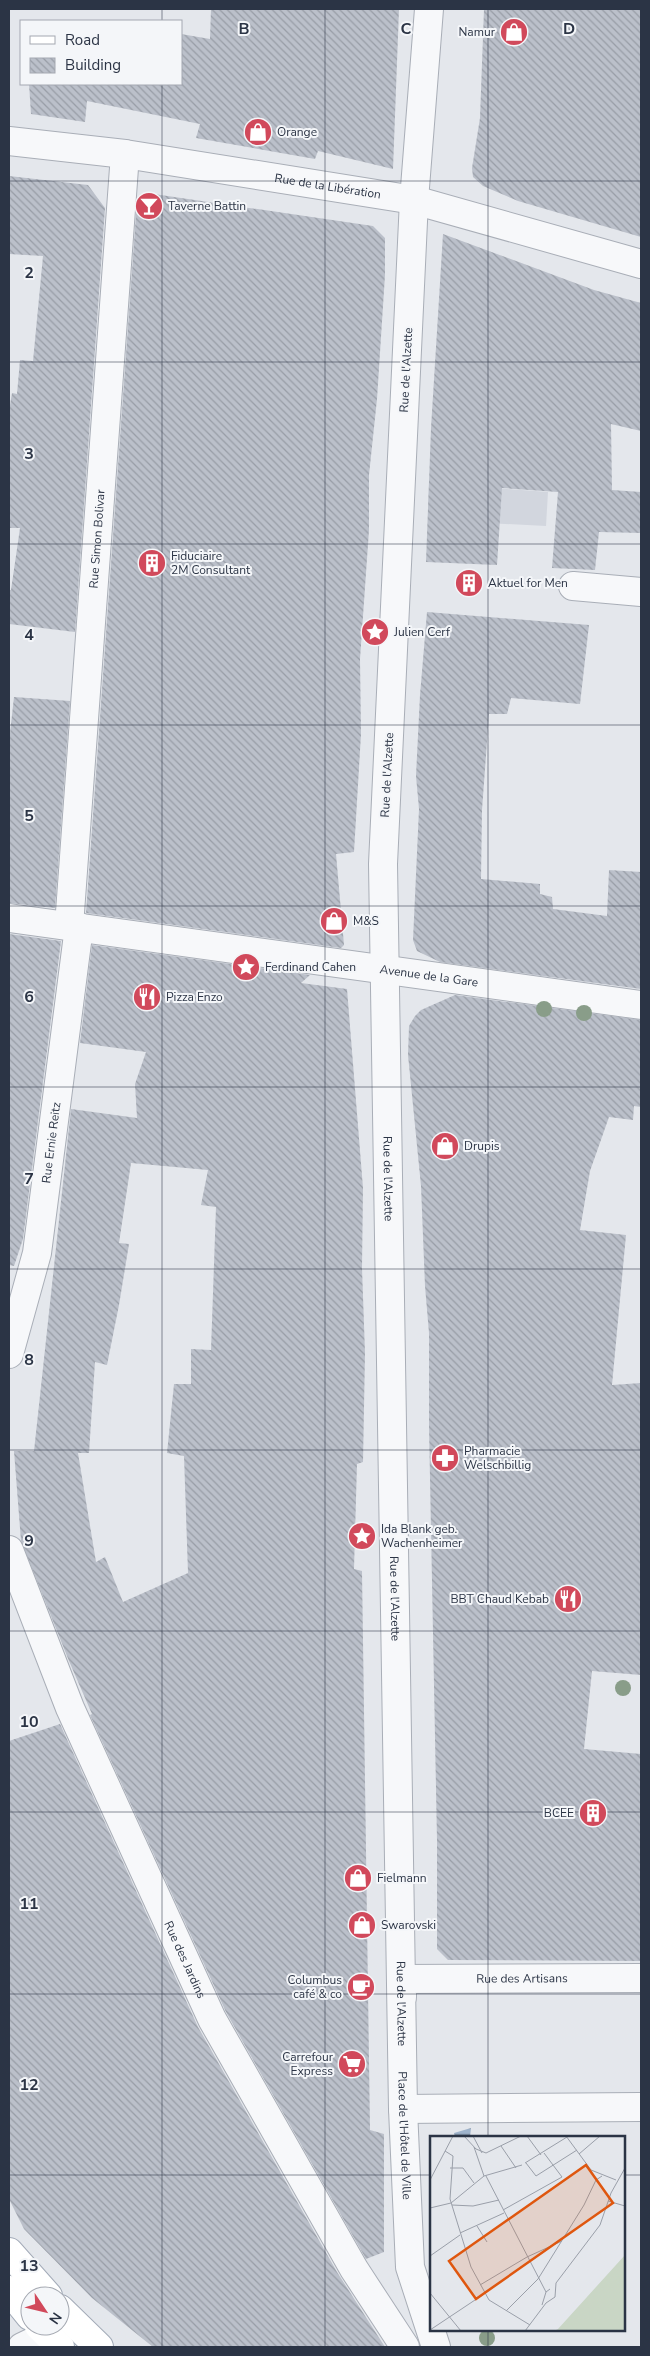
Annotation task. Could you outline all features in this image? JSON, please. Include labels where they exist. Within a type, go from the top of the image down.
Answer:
[{"type":"main road","points":[[9,2252],[39,2286]]},
{"type":"main road","points":[[9,2290],[20,2299]]},
{"type":"main road","points":[[70,2333],[99,2347]]},
{"type":"street","name":"Rue de l'Alzette","points":[[402,1979],[384,854],[414,200],[429,9]]},
{"type":"street","name":"Rue de la Libération","points":[[9,141],[125,154],[414,200],[641,264]]},
{"type":"street","name":"Rue Simon Bolivar","points":[[74,927],[125,154]]},
{"type":"street","points":[[573,586],[641,592]]},
{"type":"street","name":"Avenue de la Gare","points":[[9,918],[641,1005]]},
{"type":"street","name":"Rue Ernie Reitz","points":[[9,1354],[37,1253],[74,927]]},
{"type":"street","name":"Rue des Jardins","points":[[9,1550],[70,1708],[212,2019],[354,2269],[405,2347]]},
{"type":"street","points":[[402,1979],[641,1978]]},
{"type":"street","name":"Place de l'Hôtel de Ville","points":[[402,1979],[403,2109],[410,2267],[430,2329]]},
{"type":"street","points":[[403,2109],[641,2107]]},
{"type":"street","name":"Place de l'Hôtel de Ville","points":[[431,2331],[436,2347]]},
{"type":"street","points":[[22,2347],[37,2336]]},
{"type":"shaded area","points":[[429,483],[548,492],[546,526],[428,520]]},
{"type":"water","points":[[471,2128],[470,2136],[455,2136],[454,2133]]},
{"type":"building","points":[[211,9],[399,9],[393,169],[318,151],[315,159],[196,138],[200,124],[87,101],[85,122],[31,114],[29,85],[182,85],[182,34],[210,39]]},
{"type":"building","points":[[484,9],[641,9],[641,237],[518,201],[483,186],[473,177],[472,168],[480,118]]},
{"type":"building","points":[[9,176],[88,185],[105,208],[75,632],[9,624],[9,590],[11,590],[20,528],[9,528],[9,411],[12,393],[17,394],[20,360],[33,361],[43,256],[9,254]]},
{"type":"building","points":[[147,193],[373,226],[385,238],[385,275],[377,399],[369,475],[369,530],[360,659],[361,734],[354,852],[336,854],[344,945],[341,948],[86,913],[137,201]]},
{"type":"building","points":[[443,234],[594,290],[641,303],[641,431],[611,424],[612,490],[641,492],[641,533],[599,532],[595,570],[552,568],[558,492],[502,488],[497,565],[426,562],[431,428]]},
{"type":"building","points":[[427,612],[589,625],[580,704],[511,698],[507,714],[489,714],[482,810],[481,879],[540,884],[540,894],[552,897],[553,909],[607,916],[609,870],[641,872],[641,989],[440,962],[417,951],[413,940],[419,809],[416,776]]},
{"type":"building","points":[[14,697],[70,701],[55,908],[9,903],[9,742]]},
{"type":"building","points":[[9,934],[61,941],[23,1239],[14,1266],[9,1265]]},
{"type":"building","points":[[92,945],[310,975],[301,983],[347,989],[363,1188],[362,1268],[365,1353],[363,1462],[357,1464],[354,1569],[362,1571],[370,2130],[384,2134],[384,2252],[366,2259],[226,2012],[90,1715],[92,1714],[21,1541],[14,1451],[34,1451],[71,1109],[137,1118],[135,1084],[146,1052],[80,1043]],"holes":[[[131,1163],[208,1170],[201,1205],[216,1207],[211,1350],[191,1349],[191,1384],[174,1384],[167,1453],[184,1456],[188,1573],[123,1602],[105,1557],[96,1562],[78,1453],[89,1453],[95,1362],[107,1365],[119,1305],[129,1244],[119,1243]]]},
{"type":"building","points":[[455,995],[641,1020],[641,1107],[634,1106],[633,1120],[609,1117],[590,1171],[580,1230],[626,1235],[612,1385],[641,1383],[641,1675],[592,1671],[584,1749],[641,1754],[641,1961],[448,1960],[437,1949],[429,1333],[421,1186],[408,1055],[409,1026],[415,1016],[421,1010]]},
{"type":"building","points":[[60,1724],[198,2027],[337,2272],[385,2347],[153,2347],[92,2298],[24,2229],[9,2199],[9,1741]]},
{"type":"place","name":"Namur","points":[[514,32]]},
{"type":"place","name":"Orange","points":[[258,132]]},
{"type":"place","name":"Taverne Battin","points":[[149,206]]},
{"type":"place","name":"Fiduciaire 2M Consultant","points":[[152,563]]},
{"type":"place","name":"Aktuel for Men","points":[[469,583]]},
{"type":"place","name":"Julien Cerf","points":[[375,632]]},
{"type":"place","name":"M&S","points":[[334,921]]},
{"type":"place","name":"Ferdinand Cahen","points":[[246,967]]},
{"type":"place","name":"Pizza Enzo","points":[[147,997]]},
{"type":"place","name":"Drupis","points":[[445,1146]]},
{"type":"place","name":"Pharmacie Welschbillig","points":[[445,1458]]},
{"type":"place","name":"Ida Blank geb. Wachenheimer","points":[[362,1536]]},
{"type":"place","name":"BBT Chaud Kebab","points":[[568,1599]]},
{"type":"place","name":"BCEE","points":[[593,1813]]},
{"type":"place","name":"Fielmann","points":[[358,1878]]},
{"type":"place","name":"Swarovski","points":[[362,1925]]},
{"type":"place","name":"Columbus café & co","points":[[361,1987]]},
{"type":"place","name":"Carrefour Express","points":[[352,2064]]}]
